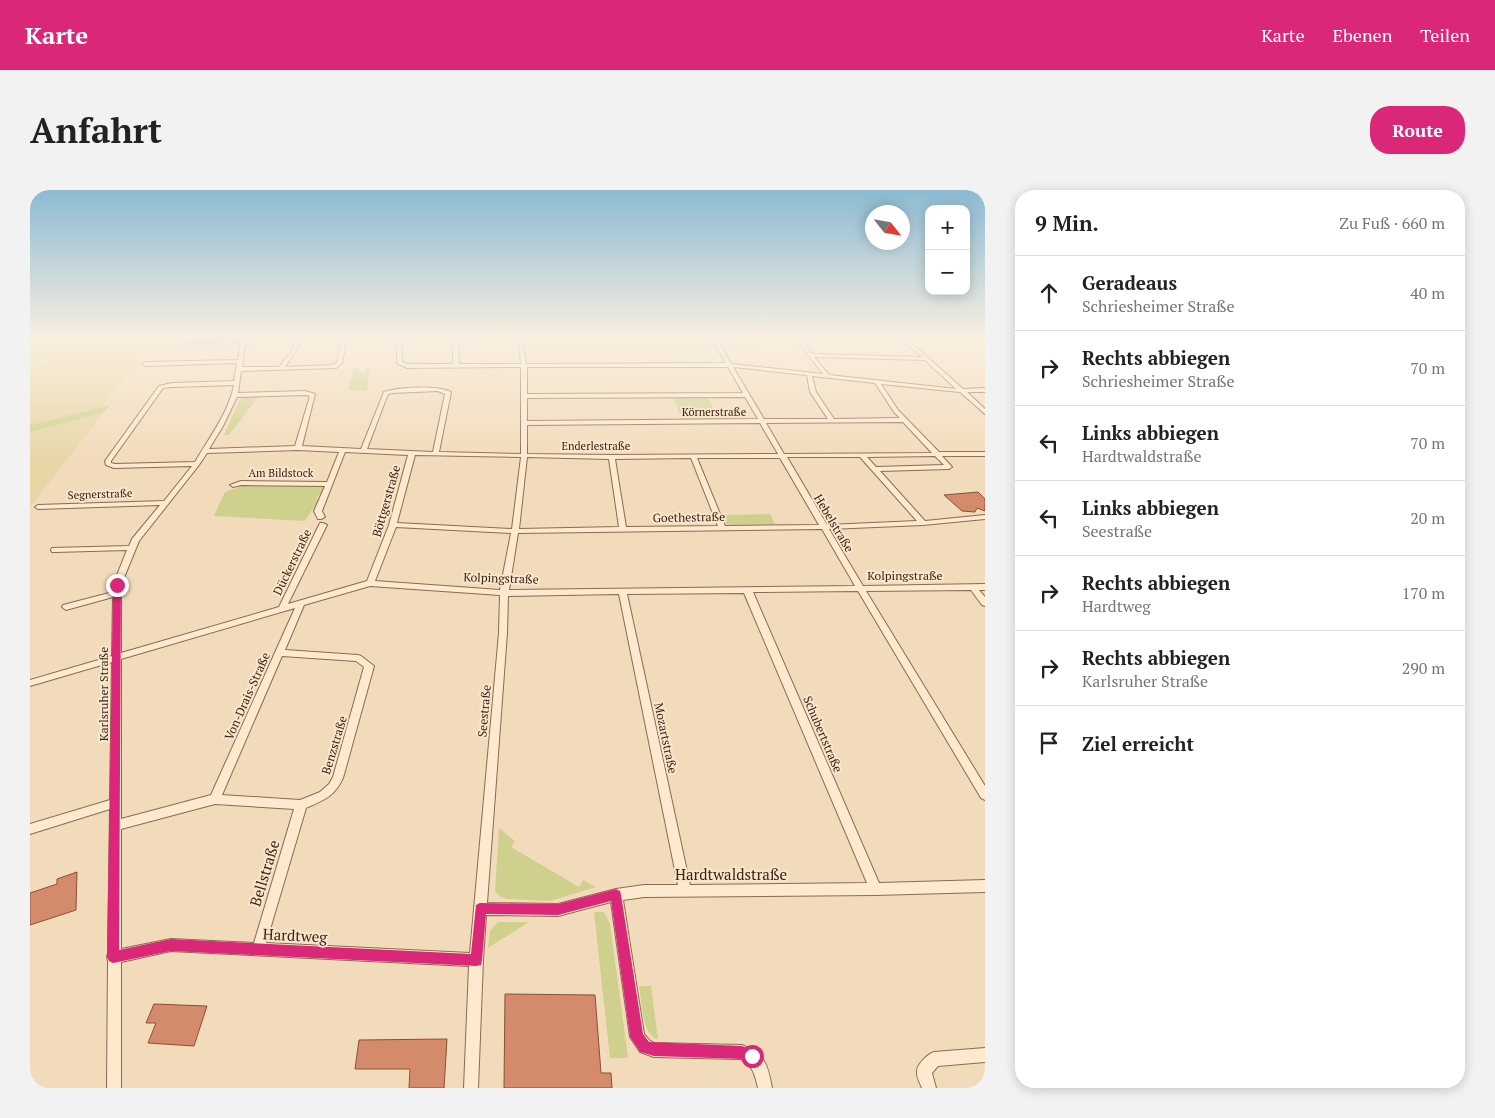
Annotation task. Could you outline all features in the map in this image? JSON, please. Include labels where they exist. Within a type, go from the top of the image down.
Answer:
[{"type":"street","name":"Karlsruher Straße","points":[[114,1088],[113,957],[116,804],[116,594],[118,578],[130,548],[207,451],[234,395],[238,379]]},
{"type":"street","name":"Seestraße","points":[[471,1088],[476,960],[503,633],[504,593],[515,531],[524,456],[524,379]]},
{"type":"street","name":"Hebelstraße","points":[[737,379],[781,456],[985,795]]},
{"type":"street","points":[[811,379],[813,392],[832,420]]},
{"type":"street","points":[[851,379],[962,391],[985,390]]},
{"type":"street","points":[[949,379],[985,412]]},
{"type":"street","points":[[874,469],[950,467],[903,420],[883,394],[877,382]]},
{"type":"street","points":[[197,464],[114,466],[108,464],[108,461],[161,387],[172,385],[237,384]]},
{"type":"street","points":[[363,451],[386,393],[392,391],[438,389],[448,392],[448,394],[436,454]]},
{"type":"street","points":[[234,395],[297,393],[313,395],[298,448]]},
{"type":"street","points":[[525,396],[746,395]]},
{"type":"street","name":"Körnerstraße","points":[[525,423],[903,420]]},
{"type":"street","name":"Enderlestraße","points":[[207,451],[298,448],[524,456],[985,454]]},
{"type":"street","points":[[329,484],[343,450]]},
{"type":"street","name":"Böttgerstraße","points":[[370,583],[393,525],[412,453]]},
{"type":"street","points":[[612,456],[623,530]]},
{"type":"street","points":[[693,456],[722,528]]},
{"type":"street","points":[[863,456],[923,522]]},
{"type":"street","name":"Am Bildstock","points":[[233,485],[241,483],[329,484]]},
{"type":"street","name":"Dückerstraße","points":[[282,609],[322,521],[318,511],[329,484]]},
{"type":"street","name":"Segnerstraße","points":[[38,507],[164,503]]},
{"type":"street","name":"Goethestraße","points":[[393,525],[515,531],[623,530],[824,527],[985,517]]},
{"type":"street","points":[[55,550],[130,548]]},
{"type":"street","name":"Kolpingstraße","points":[[30,683],[370,583],[504,593],[985,587]]},
{"type":"street","points":[[973,587],[985,603]]},
{"type":"street","name":"Schubertstraße","points":[[747,590],[875,889]]},
{"type":"street","name":"Mozartstraße","points":[[622,591],[685,890]]},
{"type":"street","points":[[66,607],[116,594]]},
{"type":"street","name":"Von-Drais-Straße","points":[[214,799],[301,604]]},
{"type":"street","name":"Benzstraße","points":[[280,652],[358,658],[369,666],[338,778],[333,787],[324,795],[301,806]]},
{"type":"street","points":[[115,826],[214,799],[301,806]]},
{"type":"street","points":[[30,829],[116,804]]},
{"type":"street","name":"Bellstraße","points":[[258,949],[301,806]]},
{"type":"street","name":"Hardtwaldstraße","points":[[480,909],[558,910],[616,895],[644,891],[985,886]]},
{"type":"street","points":[[616,895],[637,1037],[645,1047],[654,1050],[742,1052],[752,1056],[760,1064],[765,1088]]},
{"type":"street","name":"Hardtweg","points":[[113,957],[171,945],[476,960]]},
{"type":"street","points":[[929,1088],[924,1071],[934,1059],[985,1055]]},
{"type":"shaded area","points":[[30,379],[125,379],[101,407],[30,425]]},
{"type":"shaded area","points":[[103,413],[30,507],[30,432]]},
{"type":"green space","points":[[351,379],[369,379],[367,390],[348,390]]},
{"type":"green space","points":[[248,396],[259,396],[229,435],[224,435],[240,399]]},
{"type":"green space","points":[[673,397],[708,397],[717,417],[713,417],[714,420],[682,420]]},
{"type":"green space","points":[[110,405],[103,413],[30,432],[30,425]]},
{"type":"green space","points":[[245,485],[325,485],[321,495],[318,495],[317,499],[319,499],[305,521],[214,516],[225,492]]},
{"type":"green space","points":[[770,514],[775,524],[731,525],[725,523],[722,515]]},
{"type":"green space","points":[[499,828],[515,841],[511,847],[579,887],[583,880],[596,887],[550,901],[506,899],[499,896],[495,891]]},
{"type":"green space","points":[[594,912],[604,912],[610,924],[628,1058],[610,1058]]},
{"type":"green space","points":[[498,922],[529,922],[488,948],[490,931]]},
{"type":"green space","points":[[639,986],[651,986],[658,1039],[653,1037],[646,1025]]},
{"type":"building","points":[[978,492],[985,499],[985,511],[977,508],[975,512],[962,511],[944,495]]},
{"type":"building","points":[[77,872],[76,910],[30,925],[30,893],[57,884],[57,879]]},
{"type":"building","points":[[505,994],[595,995],[601,1073],[611,1073],[612,1088],[504,1088]]},
{"type":"building","points":[[154,1004],[207,1006],[194,1046],[148,1043],[156,1023],[146,1023]]},
{"type":"building","points":[[447,1039],[444,1088],[409,1088],[410,1069],[355,1069],[359,1040]]},
{"type":"route","points":[[117,585],[113,957],[171,945],[476,960],[480,909],[558,910],[616,895],[637,1037],[645,1047],[654,1050],[742,1052],[752,1056]]}]
